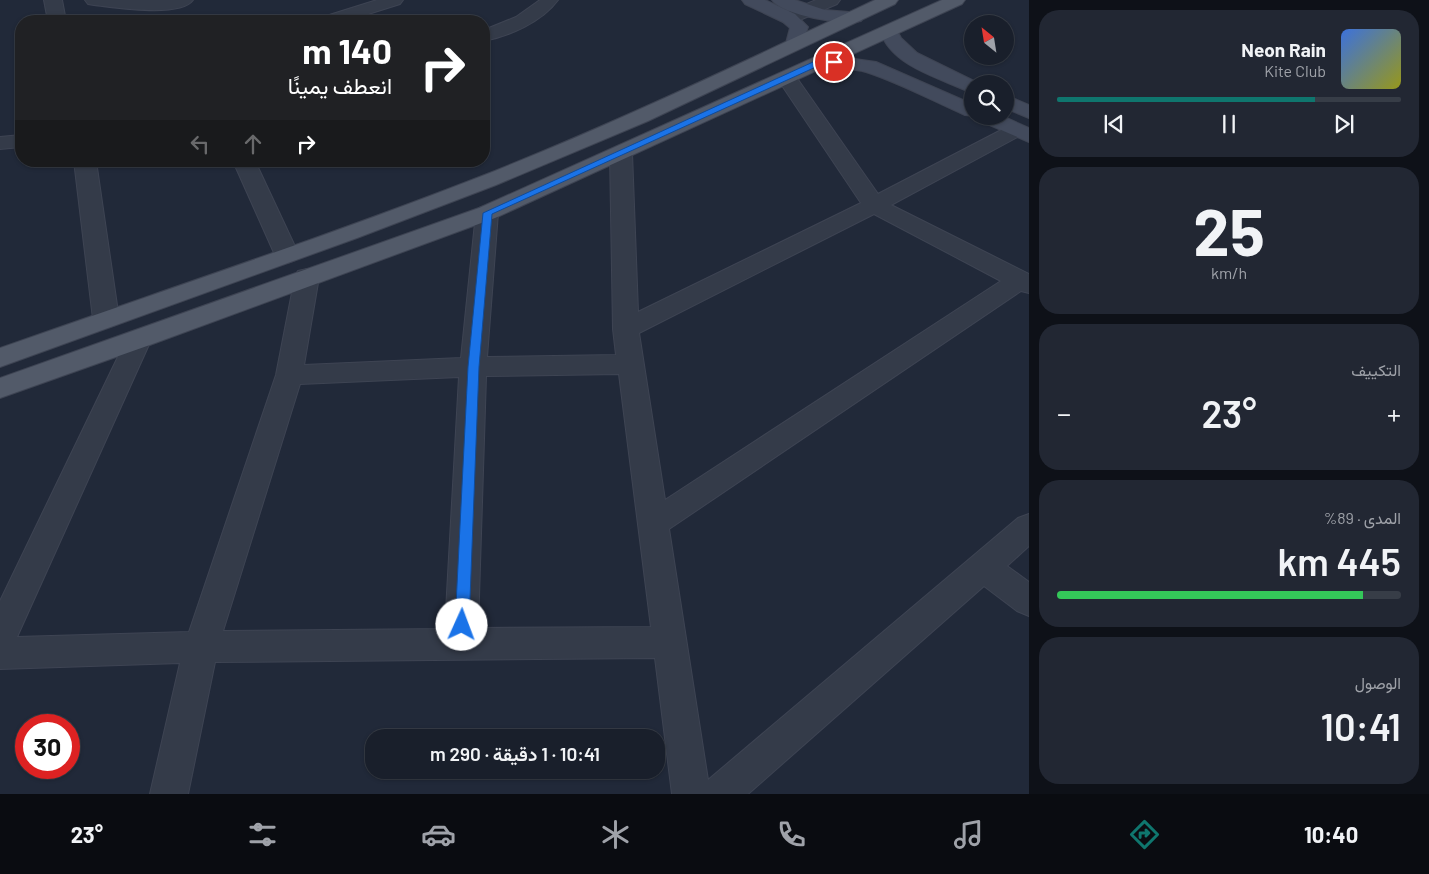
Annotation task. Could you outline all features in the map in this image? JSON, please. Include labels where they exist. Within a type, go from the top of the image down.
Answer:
[{"type":"main road","points":[[751,0],[797,14],[834,18],[854,17]]},
{"type":"main road","points":[[781,0],[797,14],[799,27],[795,43]]},
{"type":"main road","points":[[0,388],[487,213],[956,0]]},
{"type":"main road","points":[[0,358],[106,318],[450,196],[557,153],[747,67],[884,2],[907,8],[916,15],[915,19]]},
{"type":"main road","points":[[889,31],[889,36],[895,44],[906,53],[964,82]]},
{"type":"main road","points":[[816,64],[834,62],[869,66],[964,108]]},
{"type":"main road","points":[[747,67],[745,73],[751,79],[767,84],[783,80]]},
{"type":"main road","points":[[1014,105],[1029,112]]},
{"type":"main road","points":[[1005,125],[1023,133]]},
{"type":"street","points":[[53,0],[56,15]]},
{"type":"street","points":[[94,0],[168,5],[180,1]]},
{"type":"street","points":[[348,15],[394,0]]},
{"type":"street","points":[[490,34],[522,21],[549,0]]},
{"type":"street","points":[[797,14],[831,0]]},
{"type":"street","points":[[144,3],[147,15]]},
{"type":"street","points":[[654,524],[1024,283],[874,205],[783,80]]},
{"type":"street","points":[[626,329],[1023,133]]},
{"type":"street","points":[[0,143],[15,142]]},
{"type":"street","points":[[621,153],[626,329],[691,794]]},
{"type":"street","points":[[86,167],[106,318]]},
{"type":"street","points":[[247,167],[287,255]]},
{"type":"street","points":[[461,645],[473,367],[487,213]]},
{"type":"street","points":[[169,794],[201,647],[289,375],[307,277]]},
{"type":"street","points":[[0,637],[138,340]]},
{"type":"street","points":[[289,375],[473,367],[631,364]]},
{"type":"street","points":[[720,794],[1029,527]]},
{"type":"street","points":[[984,566],[1029,601]]},
{"type":"street","points":[[0,653],[201,647],[670,642]]},
{"type":"route","points":[[462,625],[473,367],[487,213],[816,64],[834,62]]}]
